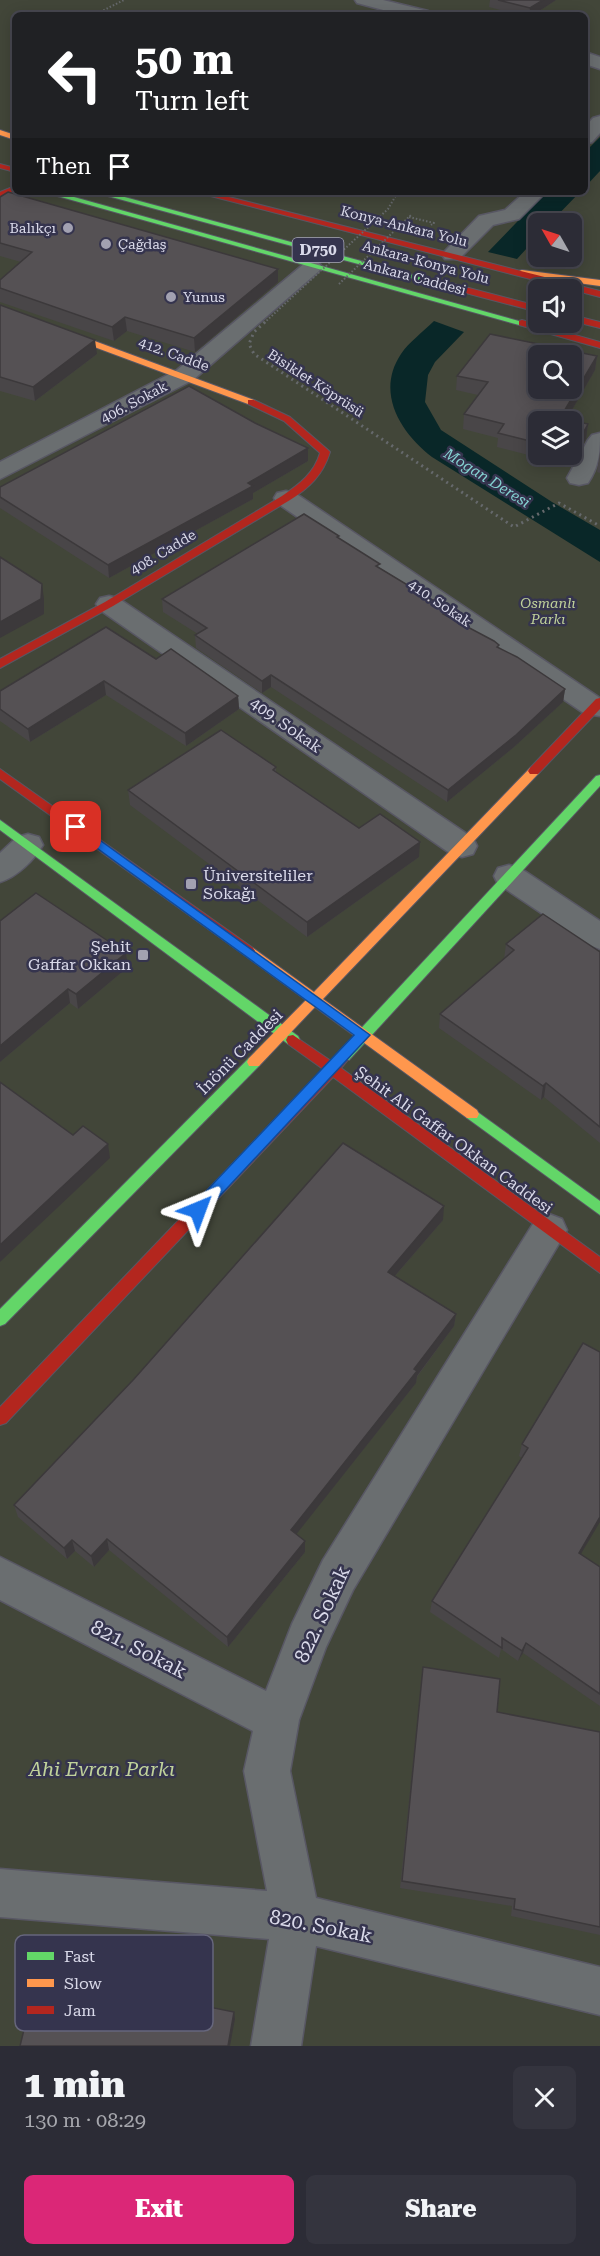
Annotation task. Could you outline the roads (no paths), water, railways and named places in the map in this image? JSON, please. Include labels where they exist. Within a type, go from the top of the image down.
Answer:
[{"type":"main road","name":"Ankara Caddesi","points":[[58,195],[600,345]]},
{"type":"main road","name":"Ankara-Konya Yolu","points":[[108,195],[528,306]]},
{"type":"main road","name":"Konya-Ankara Yolu","points":[[211,195],[600,294]]},
{"type":"main road","points":[[522,273],[600,283]]},
{"type":"main road","name":"412. Cadde","points":[[0,309],[185,375],[287,419],[325,452]]},
{"type":"main road","points":[[582,320],[600,325]]},
{"type":"main road","name":"408. Cadde","points":[[0,664],[109,604],[286,498],[304,486],[323,466],[325,452]]},
{"type":"main road","name":"İnönü Caddesi","points":[[0,1319],[282,1034],[598,705]]},
{"type":"main road","name":"Şehit Ali Gaffar Okkan Caddesi","points":[[0,773],[316,999],[600,1209]]},
{"type":"main road","points":[[0,1418],[363,1035],[600,779]]},
{"type":"main road","name":"Şehit Ali Gaffar Okkan Caddesi","points":[[0,824],[330,1070],[600,1266]]},
{"type":"street","points":[[363,0],[410,12]]},
{"type":"street","points":[[588,114],[600,104]]},
{"type":"street","points":[[588,135],[600,122]]},
{"type":"street","points":[[452,255],[486,220],[512,215],[533,195]]},
{"type":"street","points":[[486,220],[482,210],[491,199]]},
{"type":"street","name":"406. Sokak","points":[[0,472],[185,375],[312,267]]},
{"type":"street","points":[[579,478],[600,440]]},
{"type":"street","name":"410. Sokak","points":[[286,498],[598,705]]},
{"type":"street","name":"409. Sokak","points":[[109,604],[462,846]]},
{"type":"street","points":[[0,871],[28,845]]},
{"type":"street","points":[[509,876],[600,937]]},
{"type":"street","name":"822. Sokak","points":[[276,2046],[296,1917],[267,1771],[277,1720],[307,1639],[338,1575],[549,1230]]},
{"type":"street","name":"821. Sokak","points":[[0,1578],[277,1720]]},
{"type":"street","name":"820. Sokak","points":[[0,1893],[296,1917],[600,1991]]},
{"type":"water","points":[[600,137],[600,171],[588,184],[588,149]]},
{"type":"water","points":[[543,195],[577,195],[560,213],[528,213],[528,247],[517,259],[488,252]]},
{"type":"water","name":"Mogan Deresi","points":[[434,321],[464,332],[435,362],[428,375],[425,402],[441,430],[552,502],[600,530],[600,562],[432,457],[410,436],[395,411],[391,397],[391,383],[401,354]]},
{"type":"place","name":"Balıkçı","points":[[68,228]]},
{"type":"place","name":"Çağdaş","points":[[106,244]]},
{"type":"place","name":"Yunus","points":[[171,297]]},
{"type":"place","name":"Üniversiteliler Sokağı","points":[[191,884]]},
{"type":"place","name":"Şehit Gaffar Okkan","points":[[143,955]]},
{"type":"park label","name":"Osmanlı Parkı","points":[[548,612]]},
{"type":"park label","name":"Ahi Evran Parkı","points":[[102,1769]]}]
